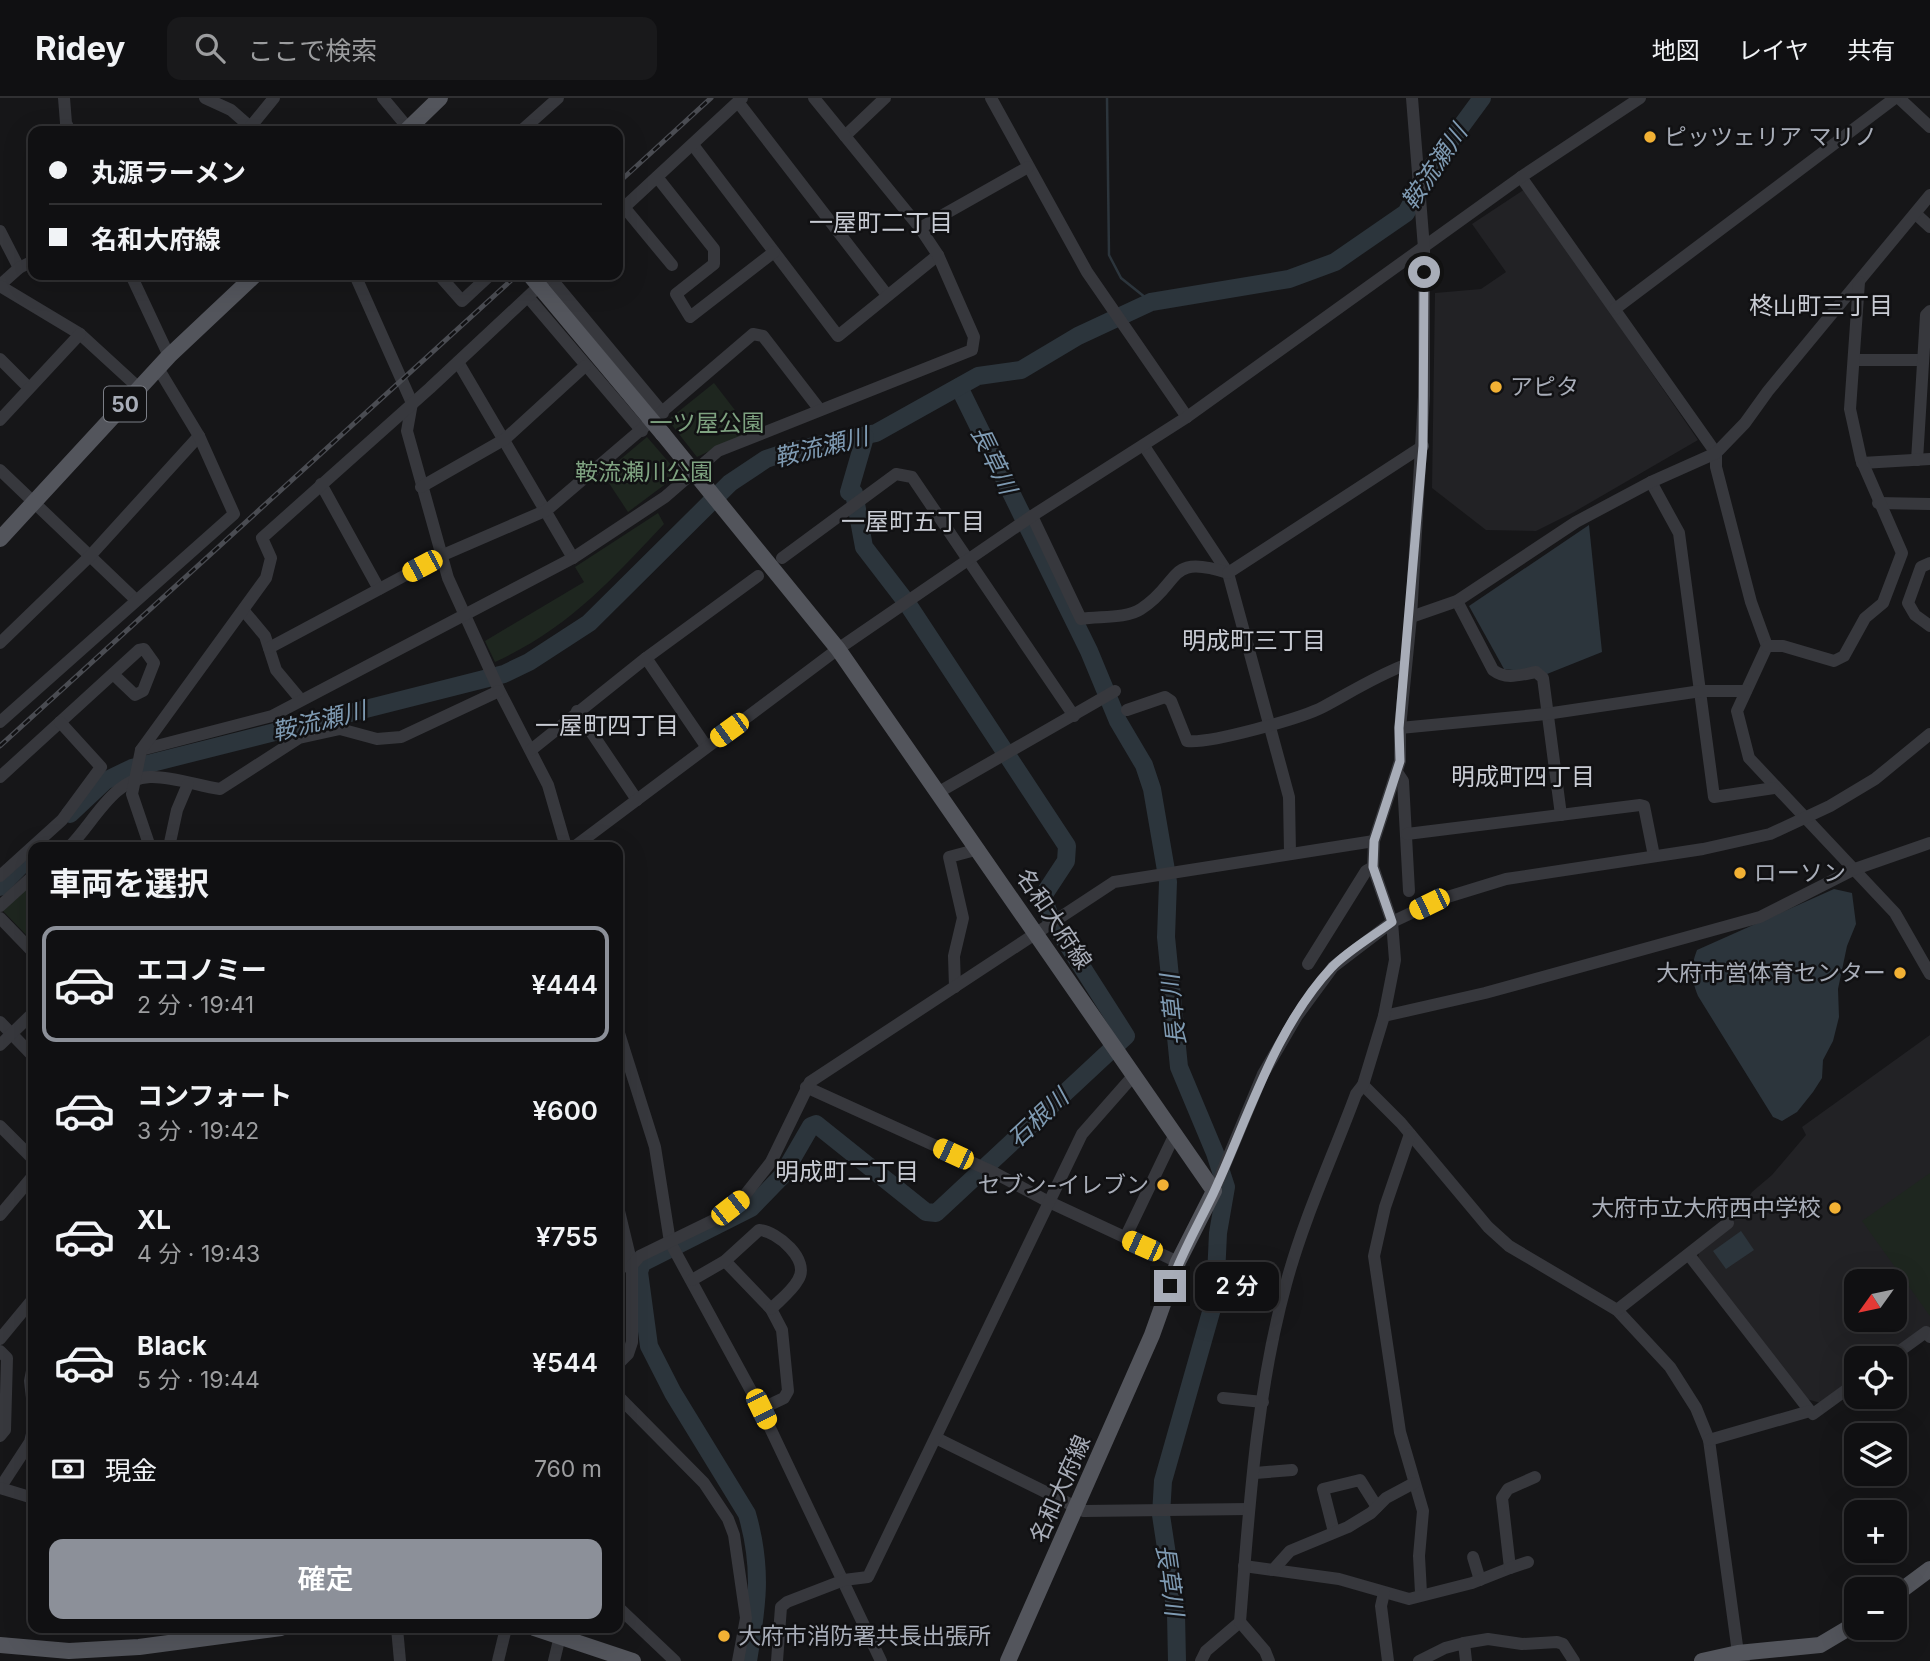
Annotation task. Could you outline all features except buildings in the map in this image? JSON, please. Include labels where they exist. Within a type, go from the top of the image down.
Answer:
[{"type":"main road","points":[[413,126],[440,98]]},
{"type":"main road","name":"50","points":[[0,539],[164,362],[250,280]]},
{"type":"main road","name":"名和大府線","points":[[534,280],[695,472],[838,649],[1123,1060],[1216,1187],[1178,1262],[1152,1335],[1008,1661]]},
{"type":"main road","points":[[1907,1586],[1930,1569]]},
{"type":"main road","points":[[1702,1661],[1820,1645],[1844,1631]]},
{"type":"main road","points":[[0,1645],[80,1651],[139,1647],[244,1633]]},
{"type":"main road","points":[[550,1633],[633,1661]]},
{"type":"street","points":[[64,98],[68,126]]},
{"type":"street","points":[[205,98],[231,110],[247,126]]},
{"type":"street","points":[[254,126],[274,98]]},
{"type":"street","points":[[383,98],[406,126]]},
{"type":"street","points":[[530,126],[558,98]]},
{"type":"street","points":[[141,752],[262,720],[573,558],[666,497],[718,451],[972,350],[974,337],[937,255],[920,228],[814,98]]},
{"type":"street","points":[[845,136],[885,98]]},
{"type":"street","points":[[991,98],[1058,225],[1187,417]]},
{"type":"street","points":[[1269,1661],[1265,1651],[1240,1622],[1249,1508],[1264,1402],[1289,1271],[1356,1094],[1363,1086],[1384,1016],[1395,960],[1392,922],[1373,867],[1374,841],[1397,772],[1423,446],[1424,248],[1412,98]]},
{"type":"street","points":[[581,842],[838,649],[1026,520],[1187,417],[1521,177],[1640,98]]},
{"type":"street","points":[[1615,309],[1897,98],[1930,127]]},
{"type":"street","points":[[623,208],[740,100],[887,295]]},
{"type":"street","points":[[693,145],[838,336],[937,255]]},
{"type":"street","points":[[920,228],[1028,167]]},
{"type":"street","points":[[657,177],[714,249],[714,264],[676,294],[690,317],[774,252]]},
{"type":"street","points":[[1521,177],[1716,453],[1716,467],[1751,602],[1767,646],[1737,711],[1749,758],[1774,788],[1895,912],[1930,974]]},
{"type":"street","points":[[1411,617],[1457,601],[1576,522],[1651,482],[1716,453],[1745,423],[1917,215],[1930,195]]},
{"type":"street","points":[[623,212],[672,265]]},
{"type":"street","points":[[1917,215],[1930,227]]},
{"type":"street","points":[[0,231],[19,268]]},
{"type":"street","points":[[28,264],[19,268],[0,286],[79,334],[140,388]]},
{"type":"street","points":[[0,722],[234,513],[211,469],[199,436],[164,362],[133,280]]},
{"type":"street","points":[[360,280],[412,403],[407,431],[448,578],[499,690],[548,785],[565,842]]},
{"type":"street","points":[[443,280],[462,301],[485,280]]},
{"type":"street","points":[[148,842],[132,794],[141,752],[266,578],[271,558],[262,538],[545,280]]},
{"type":"street","points":[[554,280],[663,413]]},
{"type":"street","points":[[1767,646],[1783,646],[1834,661],[1844,656],[1865,618],[1883,603],[1902,553],[1878,503],[1863,463],[1850,409],[1859,282]]},
{"type":"street","points":[[528,297],[642,431]]},
{"type":"street","points":[[1863,463],[1924,459],[1923,360],[1926,315],[1930,310]]},
{"type":"street","points":[[0,420],[79,334]]},
{"type":"street","points":[[269,648],[443,555],[547,510],[753,334],[763,336],[820,410]]},
{"type":"street","points":[[0,359],[29,388]]},
{"type":"street","points":[[1854,359],[1923,360]]},
{"type":"street","points":[[458,362],[573,558]]},
{"type":"street","points":[[421,487],[505,439],[585,366]]},
{"type":"street","points":[[0,643],[90,556],[199,436]]},
{"type":"street","points":[[1144,446],[1228,573],[1289,797],[1290,853]]},
{"type":"street","points":[[1228,573],[1423,446]]},
{"type":"street","points":[[0,470],[136,600]]},
{"type":"street","points":[[782,558],[896,474],[912,477],[1074,716]]},
{"type":"street","points":[[1651,482],[1679,533],[1714,797],[1774,788]]},
{"type":"street","points":[[321,484],[379,589]]},
{"type":"street","points":[[1878,503],[1930,504]]},
{"type":"street","points":[[1026,520],[1081,619],[1140,610],[1181,570],[1198,563],[1228,573]]},
{"type":"street","points":[[1930,563],[1921,567],[1908,603],[1915,615],[1930,626]]},
{"type":"street","points":[[531,750],[577,710],[758,576]]},
{"type":"street","points":[[1457,601],[1493,670],[1499,675],[1512,677],[1536,672],[1543,678],[1561,815]]},
{"type":"street","points":[[244,611],[265,636],[276,670],[301,700]]},
{"type":"street","points":[[646,658],[706,746]]},
{"type":"street","points":[[1127,710],[1165,697],[1171,701],[1187,741],[1198,742],[1321,708],[1371,678],[1405,665]]},
{"type":"street","points":[[0,777],[113,674]]},
{"type":"street","points":[[73,842],[118,790],[134,782],[149,777],[220,789],[299,738],[340,729],[377,739],[401,737],[499,690]]},
{"type":"street","points":[[939,792],[1115,691]]},
{"type":"street","points":[[1399,728],[1546,714],[1701,691],[1746,691]]},
{"type":"street","points":[[577,710],[637,800]]},
{"type":"street","points":[[38,842],[62,820],[101,768],[60,722]]},
{"type":"street","points":[[1216,1187],[1264,1074],[1297,1016],[1332,967],[1392,922],[1429,904],[1483,885],[1740,842],[1806,818],[1875,779],[1930,734]]},
{"type":"street","points":[[1397,772],[1403,781],[1409,891]]},
{"type":"street","points":[[170,842],[177,810],[188,784]]},
{"type":"street","points":[[1407,834],[1644,806],[1654,856]]},
{"type":"street","points":[[623,1267],[632,1265],[640,1256],[673,1246],[715,1220],[745,1195],[771,1162],[806,1087],[1114,882],[1374,841]]},
{"type":"street","points":[[1384,1016],[1485,993],[1760,917],[1855,869],[1930,843]]},
{"type":"street","points":[[955,986],[954,956],[963,918],[949,857],[979,849]]},
{"type":"street","points":[[0,876],[28,851]]},
{"type":"street","points":[[1308,964],[1366,871],[1373,867]]},
{"type":"street","points":[[0,906],[28,881]]},
{"type":"street","points":[[0,918],[28,947]]},
{"type":"street","points":[[0,1045],[28,1018]]},
{"type":"street","points":[[0,1022],[28,1051]]},
{"type":"street","points":[[623,1050],[654,1147],[673,1246],[761,1409],[881,1661]]},
{"type":"street","points":[[777,1661],[781,1607],[787,1602],[844,1580],[868,1577],[1047,1201],[1082,1134],[1134,1075]]},
{"type":"street","points":[[1363,1086],[1410,1134],[1488,1227],[1509,1246],[1614,1312],[1728,1223]]},
{"type":"street","points":[[806,1087],[993,1172],[1047,1201],[1178,1262]]},
{"type":"street","points":[[0,1125],[28,1154]]},
{"type":"street","points":[[1125,1238],[1175,1134]]},
{"type":"street","points":[[1410,1134],[1385,1208],[1374,1256],[1400,1432],[1423,1511],[1419,1556],[1421,1593]]},
{"type":"street","points":[[0,1215],[28,1182]]},
{"type":"street","points":[[623,1228],[632,1265],[632,1342],[623,1359]]},
{"type":"street","points":[[692,1280],[725,1261],[759,1230],[767,1230],[792,1249],[801,1269],[800,1279],[771,1309]]},
{"type":"street","points":[[1689,1255],[1813,1414],[1844,1391]]},
{"type":"street","points":[[725,1261],[771,1309],[782,1331],[788,1391],[784,1398],[761,1409]]},
{"type":"street","points":[[0,1339],[28,1305]]},
{"type":"street","points":[[1617,1310],[1670,1367],[1696,1408],[1709,1440],[1741,1657]]},
{"type":"street","points":[[1907,1346],[1926,1332],[1930,1337]]},
{"type":"street","points":[[0,1351],[7,1358],[5,1430],[0,1436]]},
{"type":"street","points":[[1223,1398],[1264,1402]]},
{"type":"street","points":[[623,1401],[705,1483],[728,1519],[734,1535],[746,1618],[738,1661]]},
{"type":"street","points":[[1709,1440],[1810,1411]]},
{"type":"street","points":[[936,1438],[1084,1511],[1249,1508]]},
{"type":"street","points":[[28,1445],[0,1488],[28,1496]]},
{"type":"street","points":[[1255,1473],[1292,1470]]},
{"type":"street","points":[[1510,1568],[1503,1498],[1508,1489],[1535,1477]]},
{"type":"street","points":[[1334,1532],[1324,1489],[1360,1480],[1377,1507]]},
{"type":"street","points":[[1273,1570],[1290,1551],[1348,1527],[1386,1498],[1414,1483]]},
{"type":"street","points":[[1473,1557],[1480,1580]]},
{"type":"street","points":[[1244,1566],[1339,1579],[1409,1599],[1480,1580],[1528,1562]]},
{"type":"street","points":[[1384,1593],[1381,1606],[1388,1661]]},
{"type":"street","points":[[623,1612],[675,1661]]},
{"type":"street","points":[[1201,1661],[1206,1651],[1240,1622]]},
{"type":"street","points":[[397,1633],[400,1661]]},
{"type":"street","points":[[498,1661],[505,1633]]},
{"type":"street","points":[[554,1661],[560,1636]]},
{"type":"street","points":[[1419,1661],[1445,1648],[1488,1639],[1522,1644],[1557,1642],[1563,1644],[1574,1661]]},
{"type":"street","points":[[1464,1643],[1466,1661]]},
{"type":"shaded area","points":[[1525,189],[1698,440],[1536,531],[1486,530],[1432,488],[1435,293],[1481,289],[1506,272],[1472,224]]},
{"type":"shaded area","points":[[1589,525],[1602,652],[1547,674],[1504,669],[1469,606]]},
{"type":"shaded area","points":[[1834,889],[1852,893],[1856,924],[1847,946],[1838,989],[1839,1017],[1833,1041],[1823,1060],[1822,1078],[1797,1112],[1782,1121],[1773,1117],[1698,996],[1693,978],[1693,962],[1697,950]]},
{"type":"shaded area","name":"大府市立大府西中学校","points":[[1930,1035],[1930,1329],[1927,1326],[1900,1346],[1844,1346],[1844,1386],[1821,1403],[1806,1399],[1698,1260],[1699,1251],[1730,1225],[1752,1192],[1772,1175],[1806,1135],[1802,1127]]},
{"type":"shaded area","points":[[1741,1231],[1754,1250],[1726,1269],[1713,1251]]},
{"type":"green space","name":"一ツ屋公園","points":[[714,383],[751,431],[697,457],[668,420]]},
{"type":"green space","name":"鞍流瀬川公園","points":[[647,437],[679,474],[628,512],[603,474]]},
{"type":"green space","points":[[658,513],[664,524],[587,602],[545,634],[495,662],[485,641],[584,582],[575,567]]},
{"type":"green space","points":[[28,887],[28,937],[2,910]]},
{"type":"green space","points":[[1930,1173],[1930,1316],[1908,1285],[1908,1269],[1896,1269],[1862,1221]]},
{"type":"waterway","points":[[1107,98],[1109,255],[1121,278],[1151,302]]},
{"type":"waterway","name":"鞍流瀬川","points":[[70,814],[105,781],[132,768],[504,674],[529,662],[589,623],[730,483],[766,459],[790,451],[876,433],[978,376],[1021,370],[1078,336],[1151,302],[1289,279],[1335,262],[1406,213],[1432,166],[1482,98]]},
{"type":"waterway","name":"長草川","points":[[959,387],[1089,651],[1118,721],[1144,765],[1152,789],[1168,882],[1166,937],[1179,1067],[1215,1153],[1226,1187],[1218,1233],[1215,1298],[1163,1481],[1161,1515],[1176,1614],[1177,1661]]},
{"type":"waterway","name":"石根川","points":[[748,1661],[754,1623],[757,1570],[747,1514],[673,1393],[649,1346],[639,1272],[642,1263],[751,1208],[782,1176],[811,1126],[816,1124],[926,1212],[936,1213],[1126,1036],[1050,917],[1043,896],[1066,861],[1067,846],[907,603],[864,547],[854,493],[849,492],[865,437]]},
{"type":"waterway","name":"鞍流瀬川","points":[[0,887],[28,858]]},
{"type":"railway","points":[[623,178],[711,98]]},
{"type":"railway","points":[[0,746],[512,280]]},
{"type":"place","name":"ピッツェリア マリノ","points":[[1650,137]]},
{"type":"place","name":"アピタ","points":[[1496,387]]},
{"type":"place","name":"ローソン","points":[[1740,873]]},
{"type":"place","name":"大府市営体育センター","points":[[1900,973]]},
{"type":"place","name":"セブン-イレブン","points":[[1163,1185]]},
{"type":"place","name":"大府市立大府西中学校","points":[[1835,1208]]},
{"type":"place","name":"大府市消防署共長出張所","points":[[724,1636]]},
{"type":"district","name":"一屋町二丁目","points":[[881,222]]},
{"type":"district","name":"柊山町三丁目","points":[[1821,305]]},
{"type":"district","name":"一屋町五丁目","points":[[913,521]]},
{"type":"district","name":"明成町三丁目","points":[[1254,640]]},
{"type":"district","name":"一屋町四丁目","points":[[607,725]]},
{"type":"district","name":"明成町四丁目","points":[[1523,776]]},
{"type":"district","name":"明成町二丁目","points":[[847,1171]]},
{"type":"route","points":[[1170,1286],[1178,1262],[1214,1191],[1264,1074],[1297,1016],[1332,967],[1392,922],[1373,867],[1374,841],[1400,761],[1399,728],[1411,617],[1423,446],[1424,272]]}]
